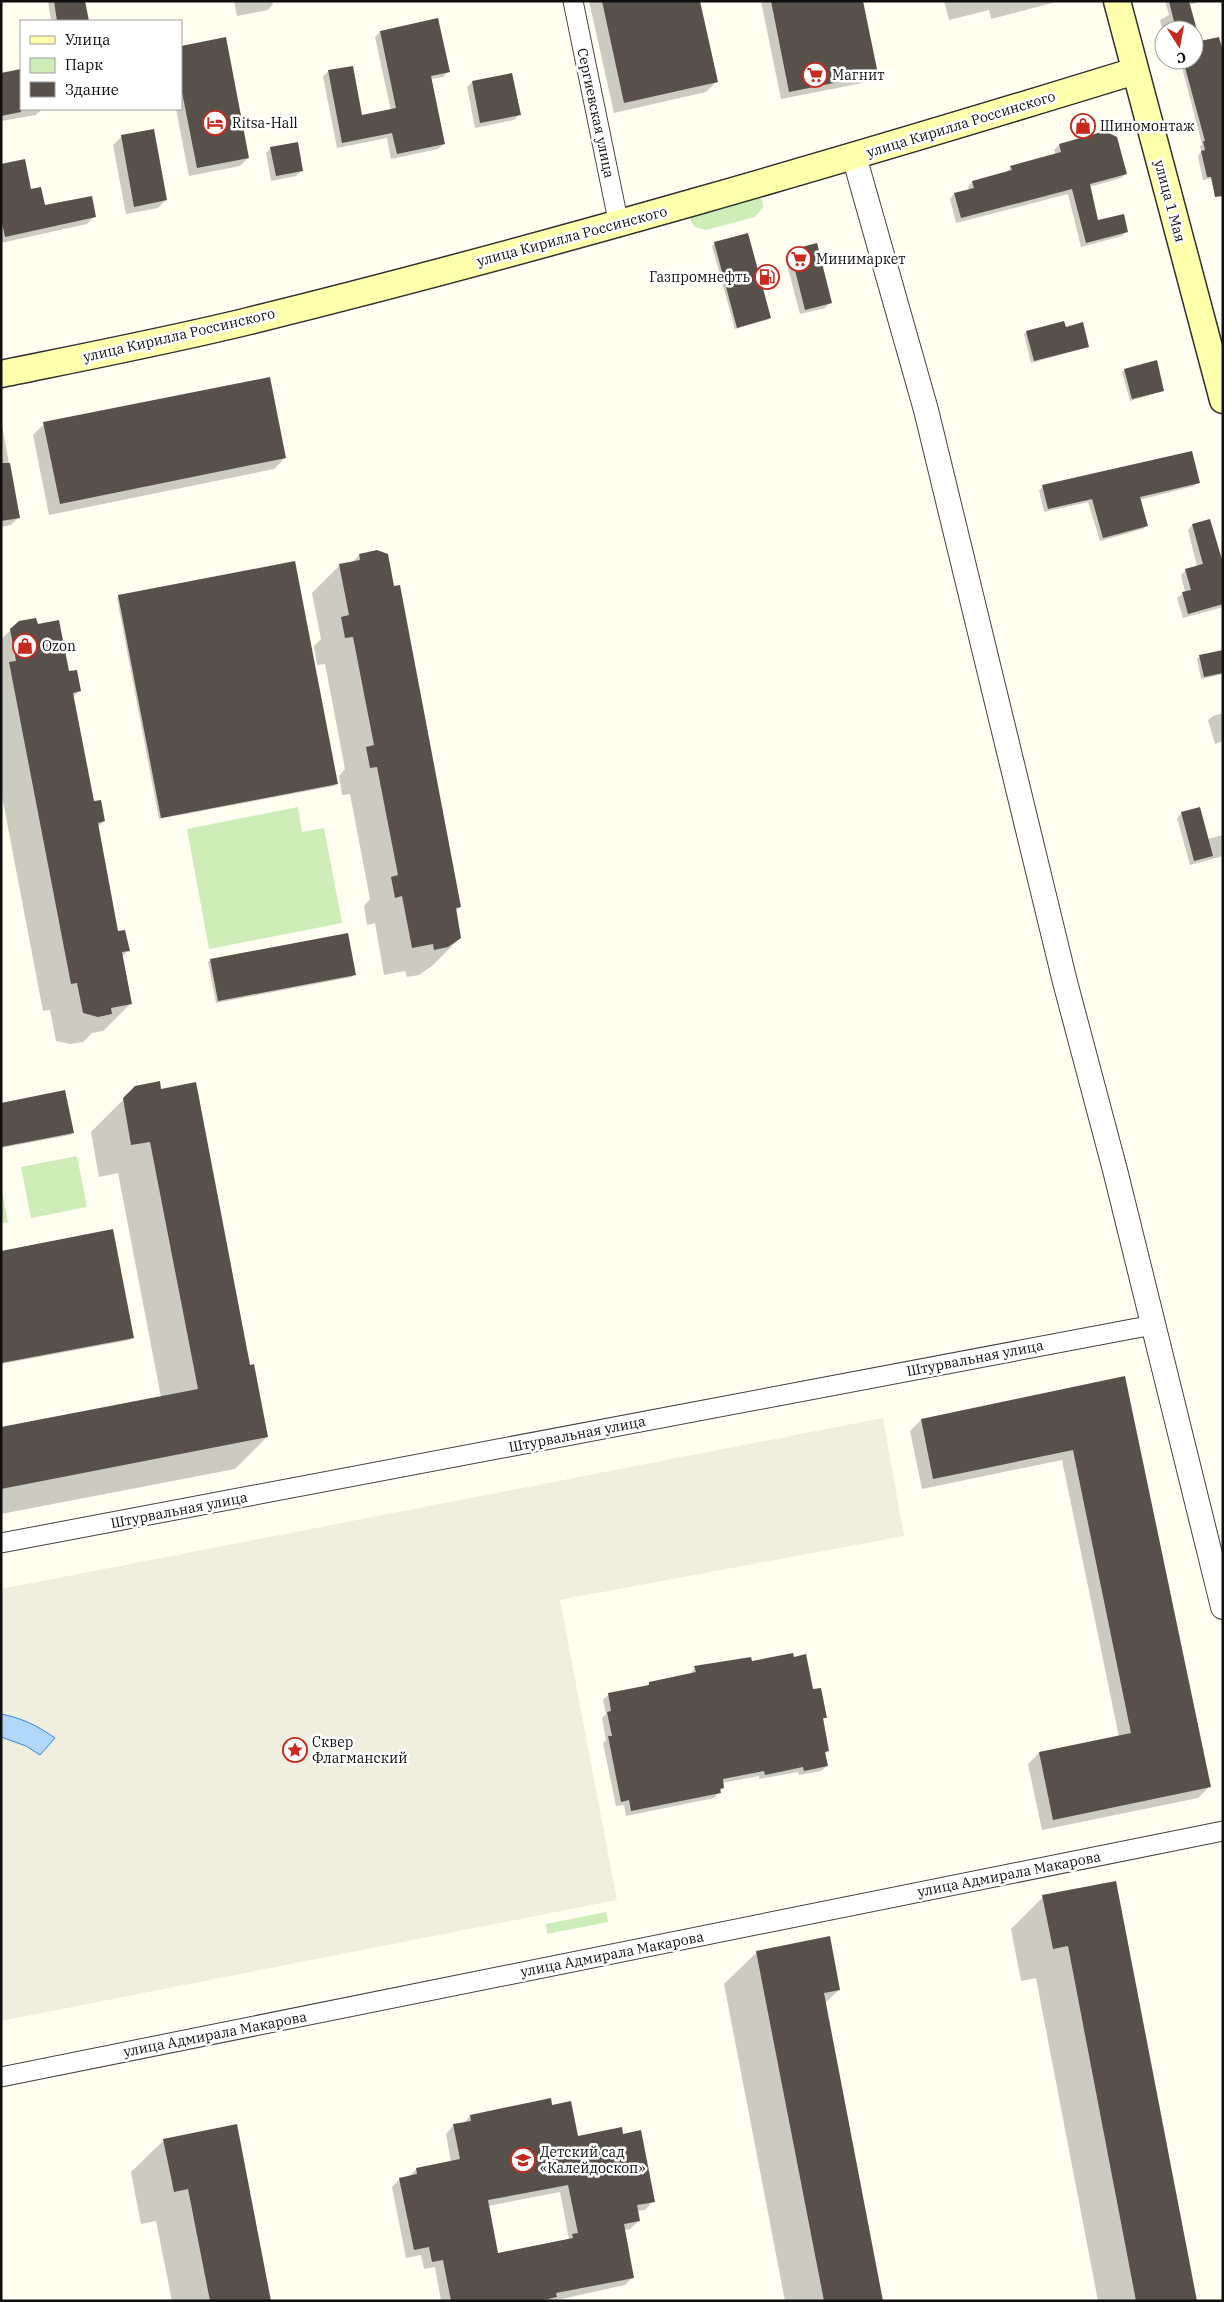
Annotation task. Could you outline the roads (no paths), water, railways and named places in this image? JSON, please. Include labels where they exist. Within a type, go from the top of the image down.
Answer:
[{"type":"main road","name":"улица 1 Мая","points":[[1118,1],[1223,400]]},
{"type":"main road","name":"улица Кирилла Россинского","points":[[1,374],[248,322],[619,225],[1136,71]]},
{"type":"street","name":"Сергиевская улица","points":[[573,1],[619,225]]},
{"type":"street","points":[[854,156],[926,410],[1066,982],[1223,1607]]},
{"type":"street","name":"Штурвальная улица","points":[[1,1543],[1153,1325]]},
{"type":"street","name":"улица Адмирала Макарова","points":[[1,2077],[1223,1831]]},
{"type":"water","points":[[1,1714],[29,1723],[55,1738],[40,1755],[26,1746],[1,1737]]},
{"type":"place","name":"Магнит","points":[[815,75]]},
{"type":"place","name":"Ritsa-Hall","points":[[215,123]]},
{"type":"place","name":"Шиномонтаж","points":[[1083,126]]},
{"type":"place","name":"Минимаркет","points":[[799,259]]},
{"type":"place","name":"Газпромнефть","points":[[767,277]]},
{"type":"place","name":"Ozon","points":[[25,646]]},
{"type":"place","name":"Сквер Флагманский","points":[[295,1750]]},
{"type":"place","name":"Детский сад «Калейдоскоп»","points":[[523,2160]]}]
